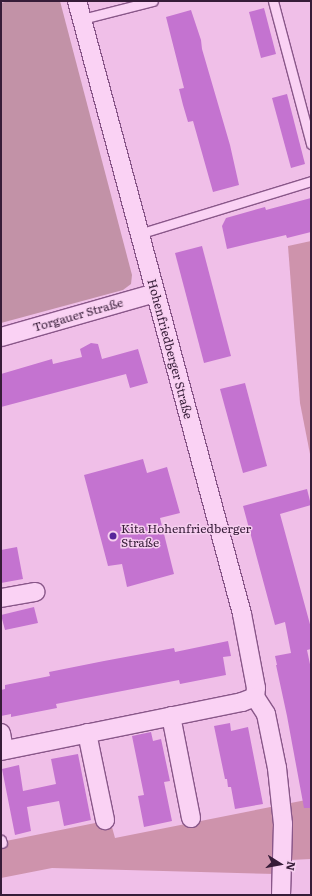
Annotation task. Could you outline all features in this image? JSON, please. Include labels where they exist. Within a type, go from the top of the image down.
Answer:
[{"type":"street","name":"Hohenfriedberger Straße","points":[[77,1],[242,614],[256,688],[255,697],[266,714],[277,768],[283,824],[281,895]]},
{"type":"street","name":"Torgauer Straße","points":[[1,337],[155,294]]},
{"type":"street","points":[[1,598],[35,592]]},
{"type":"street","points":[[2,745],[87,733],[242,702],[255,697]]},
{"type":"street","points":[[171,716],[191,818]]},
{"type":"street","points":[[87,733],[105,820]]},
{"type":"lane","points":[[82,19],[150,1]]},
{"type":"lane","points":[[273,1],[311,144]]},
{"type":"lane","points":[[139,234],[311,182]]},
{"type":"shaded area","points":[[9,1],[60,1],[132,275],[131,284],[123,290],[1,323],[1,3]]},
{"type":"shaded area","points":[[311,241],[311,459],[300,403],[288,246]]},
{"type":"shaded area","points":[[311,799],[311,859],[290,860],[276,874],[52,868],[1,878],[1,842],[110,820],[115,838]]},
{"type":"building","points":[[264,8],[276,54],[261,58],[249,12]]},
{"type":"building","points":[[191,10],[201,40],[202,49],[230,145],[239,185],[213,192],[193,121],[188,122],[183,105],[179,89],[184,88],[166,17]]},
{"type":"building","points":[[287,94],[305,164],[291,168],[272,98]]},
{"type":"building","points":[[311,198],[311,232],[287,238],[286,235],[227,249],[222,226],[226,218],[265,207],[266,210]]},
{"type":"building","points":[[202,246],[231,356],[204,363],[175,253]]},
{"type":"building","points":[[91,343],[98,344],[102,359],[138,349],[148,383],[130,388],[126,374],[1,407],[1,374],[52,359],[53,364],[82,357],[80,349]]},
{"type":"building","points":[[245,383],[267,466],[243,473],[220,389]]},
{"type":"building","points":[[143,459],[147,473],[167,467],[180,513],[160,518],[174,574],[127,587],[122,564],[108,566],[84,475]]},
{"type":"building","points":[[307,489],[311,505],[280,514],[311,628],[311,649],[307,650],[311,669],[311,808],[304,808],[276,665],[275,656],[291,653],[285,622],[275,625],[243,506]]},
{"type":"building","points":[[17,547],[23,579],[1,583],[1,550]]},
{"type":"building","points":[[34,607],[38,623],[5,630],[1,615]]},
{"type":"building","points":[[228,641],[231,656],[223,657],[226,675],[180,684],[179,680],[56,704],[57,708],[11,717],[11,714],[1,716],[1,690],[5,689],[5,685],[50,676],[49,672],[104,661],[174,648],[175,652]]},
{"type":"building","points":[[230,723],[231,731],[248,727],[263,804],[235,809],[231,787],[228,787],[227,779],[225,779],[214,726]]},
{"type":"building","points":[[151,732],[153,741],[161,739],[170,781],[164,782],[172,821],[144,827],[138,796],[144,795],[132,736]]},
{"type":"building","points":[[78,754],[91,820],[64,826],[59,801],[27,807],[31,831],[15,835],[2,769],[19,765],[23,791],[56,784],[51,759]]},
{"type":"place","name":"Kita Hohenfriedberger Straße","points":[[113,536]]}]
